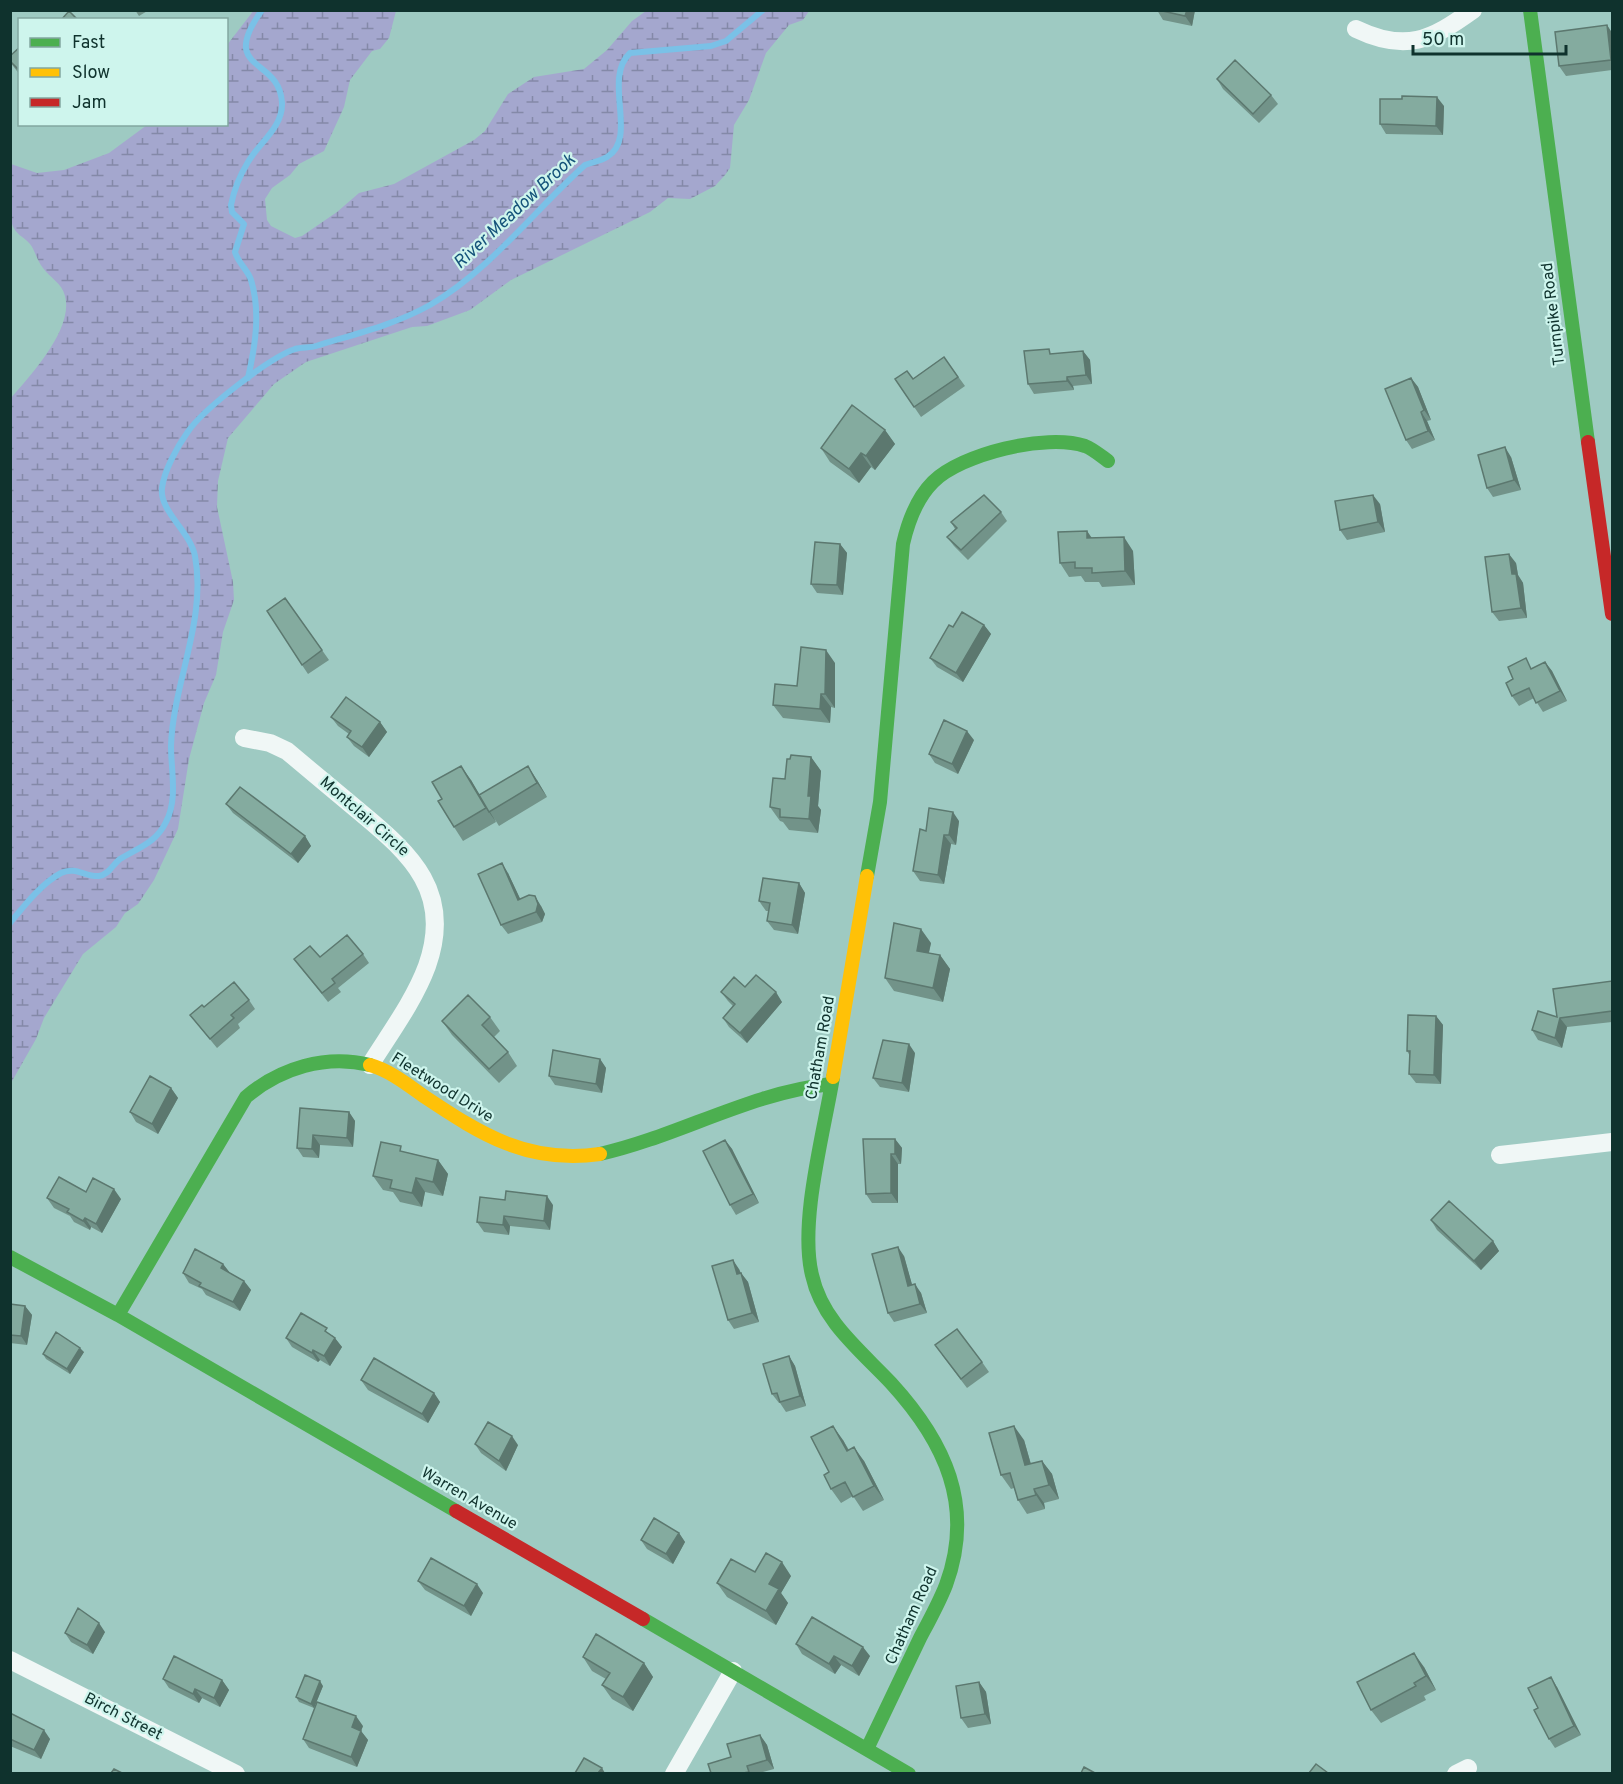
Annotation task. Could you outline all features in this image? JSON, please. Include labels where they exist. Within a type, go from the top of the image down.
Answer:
[{"type":"street","points":[[1356,29],[1385,39],[1414,43],[1441,32],[1473,10]]},
{"type":"street","name":"Turnpike Road","points":[[1530,10],[1553,171],[1581,401],[1612,614]]},
{"type":"street","name":"Chatham Road","points":[[867,1749],[946,1585],[954,1559],[960,1524],[956,1491],[946,1457],[927,1426],[905,1397],[841,1332],[823,1307],[811,1275],[806,1250],[808,1218],[880,802],[903,544],[908,523],[918,502],[933,481],[952,466],[969,459],[1027,445],[1056,444],[1084,446],[1108,461]]},
{"type":"street","name":"Montclair Circle","points":[[244,738],[270,742],[287,751],[391,838],[414,863],[428,885],[434,915],[431,954],[417,989],[370,1065]]},
{"type":"street","name":"Fleetwood Drive","points":[[118,1315],[246,1097],[270,1078],[302,1067],[339,1061],[370,1065],[394,1075],[448,1112],[493,1138],[532,1152],[562,1156],[609,1153],[642,1145],[771,1094],[831,1084]]},
{"type":"street","points":[[1500,1155],[1612,1142]]},
{"type":"street","name":"Warren Avenue","points":[[10,1257],[118,1315],[909,1773]]},
{"type":"street","name":"Birch Street","points":[[10,1660],[236,1773]]},
{"type":"street","points":[[674,1773],[733,1671]]},
{"type":"green space","points":[[254,10],[396,11],[389,38],[380,49],[372,51],[350,80],[344,107],[324,151],[299,164],[290,175],[272,188],[265,199],[267,220],[271,226],[295,238],[302,236],[337,212],[359,193],[394,184],[474,140],[485,131],[508,94],[534,77],[584,69],[607,50],[632,21],[646,11],[809,11],[803,20],[789,25],[766,53],[749,100],[734,125],[730,168],[715,186],[690,199],[668,198],[650,212],[511,280],[470,310],[427,326],[412,327],[306,362],[274,384],[228,438],[218,481],[217,507],[233,582],[234,600],[223,632],[216,675],[204,703],[189,759],[178,829],[154,880],[138,904],[125,913],[116,927],[83,954],[44,1018],[36,1039],[11,1083],[11,398],[39,365],[57,337],[66,309],[65,296],[61,288],[43,268],[32,246],[12,224],[9,202],[11,164],[37,173],[64,170],[109,153],[146,126],[228,126],[228,44]]},
{"type":"building","points":[[1158,10],[1187,10],[1185,16]]},
{"type":"building","points":[[69,11],[76,18],[63,18]]},
{"type":"building","points":[[1607,25],[1611,60],[1559,66],[1555,32]]},
{"type":"building","points":[[18,49],[18,69],[10,61],[10,56]]},
{"type":"building","points":[[1235,60],[1271,95],[1253,114],[1217,79]]},
{"type":"building","points":[[1402,96],[1437,97],[1436,126],[1380,124],[1380,99],[1402,99]]},
{"type":"building","points":[[1049,349],[1050,354],[1083,351],[1086,375],[1067,377],[1067,381],[1028,384],[1024,351]]},
{"type":"building","points":[[944,357],[958,377],[914,407],[895,379],[907,371],[913,379]]},
{"type":"building","points":[[1411,378],[1424,410],[1421,412],[1428,431],[1406,440],[1385,389]]},
{"type":"building","points":[[852,405],[885,430],[866,456],[861,453],[849,469],[821,448]]},
{"type":"building","points":[[1505,447],[1514,480],[1487,488],[1478,455]]},
{"type":"building","points":[[984,495],[1001,512],[961,550],[947,537],[957,528],[951,522]]},
{"type":"building","points":[[1373,495],[1378,522],[1340,530],[1335,501]]},
{"type":"building","points":[[1087,531],[1087,538],[1124,537],[1125,571],[1092,573],[1092,568],[1075,568],[1075,562],[1060,563],[1058,532]]},
{"type":"building","points":[[815,542],[840,544],[837,585],[811,584]]},
{"type":"building","points":[[1509,554],[1512,574],[1516,574],[1521,608],[1492,612],[1485,557]]},
{"type":"building","points":[[285,598],[322,650],[302,665],[267,611]]},
{"type":"building","points":[[962,612],[984,625],[956,673],[930,658],[949,625],[953,627]]},
{"type":"building","points":[[801,647],[826,650],[825,694],[821,694],[820,709],[773,705],[775,684],[797,686]]},
{"type":"building","points":[[1526,658],[1531,669],[1545,662],[1560,691],[1536,703],[1529,688],[1512,696],[1506,683],[1513,679],[1508,667]]},
{"type":"building","points":[[346,697],[380,722],[362,747],[347,737],[351,731],[331,717]]},
{"type":"building","points":[[944,720],[967,731],[952,764],[929,754]]},
{"type":"building","points":[[791,755],[811,757],[809,819],[780,817],[780,809],[770,807],[773,778],[785,779],[787,759],[790,759]]},
{"type":"building","points":[[461,766],[486,808],[454,827],[438,801],[442,799],[432,782]]},
{"type":"building","points":[[528,766],[537,783],[489,812],[479,795]]},
{"type":"building","points":[[240,787],[305,836],[291,854],[226,804]]},
{"type":"building","points":[[929,808],[953,812],[949,835],[944,835],[938,875],[913,871],[920,829],[926,831]]},
{"type":"building","points":[[502,863],[518,900],[529,895],[535,896],[538,904],[536,912],[501,925],[478,874]]},
{"type":"building","points":[[763,878],[799,883],[792,925],[767,921],[770,903],[759,901]]},
{"type":"building","points":[[894,923],[921,929],[917,951],[940,955],[933,988],[885,978]]},
{"type":"building","points":[[347,935],[363,954],[332,979],[335,983],[322,993],[294,959],[310,946],[320,957]]},
{"type":"building","points":[[756,975],[776,992],[740,1033],[723,1018],[735,1004],[721,992],[734,977],[745,987]]},
{"type":"building","points":[[1612,981],[1612,1011],[1560,1018],[1555,1038],[1532,1030],[1538,1011],[1557,1017],[1553,989]]},
{"type":"building","points":[[234,982],[249,1000],[231,1015],[234,1018],[210,1039],[190,1015],[202,1005],[204,1007]]},
{"type":"building","points":[[468,995],[490,1017],[482,1025],[508,1052],[489,1069],[442,1021]]},
{"type":"building","points":[[1408,1015],[1436,1016],[1434,1075],[1409,1074]]},
{"type":"building","points":[[883,1040],[909,1044],[902,1083],[873,1078]]},
{"type":"building","points":[[553,1050],[600,1059],[596,1084],[549,1076]]},
{"type":"building","points":[[150,1076],[171,1088],[152,1124],[130,1112]]},
{"type":"building","points":[[300,1108],[349,1112],[347,1138],[313,1135],[312,1149],[297,1148]]},
{"type":"building","points":[[863,1139],[895,1139],[895,1154],[891,1154],[891,1193],[866,1194]]},
{"type":"building","points":[[725,1140],[753,1194],[730,1205],[703,1151]]},
{"type":"building","points":[[381,1142],[401,1146],[400,1151],[438,1160],[433,1182],[416,1178],[412,1193],[390,1188],[392,1180],[373,1176]]},
{"type":"building","points":[[59,1177],[86,1192],[93,1178],[114,1189],[96,1224],[85,1218],[83,1221],[67,1212],[69,1209],[47,1198]]},
{"type":"building","points":[[506,1191],[547,1196],[544,1221],[504,1216],[503,1225],[477,1222],[480,1197],[505,1200]]},
{"type":"building","points":[[1449,1201],[1493,1241],[1474,1261],[1431,1220]]},
{"type":"building","points":[[898,1247],[908,1286],[915,1284],[920,1304],[888,1313],[872,1254]]},
{"type":"building","points":[[195,1249],[223,1264],[221,1268],[244,1281],[233,1302],[199,1286],[201,1283],[183,1273]]},
{"type":"building","points":[[733,1260],[737,1274],[741,1273],[752,1313],[728,1320],[712,1266]]},
{"type":"building","points":[[10,1304],[25,1306],[21,1336],[10,1335]]},
{"type":"building","points":[[301,1313],[327,1328],[325,1331],[335,1338],[324,1356],[313,1350],[312,1353],[286,1338]]},
{"type":"building","points":[[957,1329],[982,1362],[961,1379],[935,1345]]},
{"type":"building","points":[[56,1332],[80,1348],[67,1369],[43,1354]]},
{"type":"building","points":[[789,1356],[800,1396],[780,1402],[777,1393],[772,1394],[763,1364]]},
{"type":"building","points":[[374,1358],[434,1393],[422,1414],[361,1380]]},
{"type":"building","points":[[488,1422],[512,1436],[499,1461],[475,1444]]},
{"type":"building","points":[[833,1426],[847,1451],[854,1447],[874,1486],[853,1497],[845,1482],[831,1489],[824,1475],[829,1472],[811,1437]]},
{"type":"building","points":[[1014,1426],[1025,1465],[1042,1461],[1049,1485],[1034,1489],[1036,1495],[1018,1500],[1010,1473],[1001,1475],[989,1433]]},
{"type":"building","points":[[654,1518],[679,1533],[666,1554],[641,1540]]},
{"type":"building","points":[[766,1553],[782,1562],[769,1584],[779,1589],[766,1611],[717,1583],[731,1559],[755,1572]]},
{"type":"building","points":[[431,1558],[477,1584],[464,1606],[418,1581]]},
{"type":"building","points":[[78,1608],[99,1623],[87,1645],[65,1633]]},
{"type":"building","points":[[812,1617],[863,1647],[852,1666],[834,1656],[829,1664],[796,1644]]},
{"type":"building","points":[[596,1634],[644,1663],[623,1697],[602,1685],[610,1673],[583,1657]]},
{"type":"building","points":[[1414,1653],[1426,1676],[1414,1683],[1416,1686],[1371,1710],[1357,1682]]},
{"type":"building","points":[[174,1656],[222,1680],[214,1698],[195,1689],[193,1694],[163,1679]]},
{"type":"building","points":[[305,1675],[320,1681],[311,1704],[296,1697]]},
{"type":"building","points":[[1551,1677],[1574,1726],[1549,1739],[1534,1710],[1538,1708],[1528,1688]]},
{"type":"building","points":[[979,1682],[985,1714],[961,1718],[956,1686]]},
{"type":"building","points":[[317,1702],[356,1716],[352,1727],[361,1731],[351,1757],[303,1739]]},
{"type":"building","points":[[10,1713],[44,1730],[34,1750],[10,1739]]},
{"type":"building","points":[[760,1735],[767,1760],[747,1766],[749,1772],[711,1773],[708,1764],[731,1757],[727,1744]]},
{"type":"building","points":[[584,1758],[602,1768],[598,1773],[575,1773]]},
{"type":"building","points":[[1316,1764],[1328,1773],[1309,1773]]},
{"type":"building","points":[[1084,1767],[1095,1773],[1081,1773]]},
{"type":"waterway","points":[[248,378],[255,342],[256,304],[250,276],[235,252],[244,224],[232,212],[231,205],[245,167],[275,127],[281,112],[279,88],[248,55],[246,44],[250,30],[262,10]]},
{"type":"waterway","name":"River Meadow Brook","points":[[10,923],[40,889],[61,873],[76,871],[94,876],[106,874],[120,859],[157,835],[170,813],[173,794],[171,746],[173,722],[193,628],[197,604],[197,580],[192,547],[165,505],[162,488],[172,459],[195,423],[237,386],[284,354],[388,324],[430,305],[452,291],[473,275],[585,165],[607,157],[616,148],[621,123],[619,78],[622,64],[630,53],[711,46],[726,41],[763,10]]},
{"type":"traffic: fast","points":[[1530,10],[1588,442]]},
{"type":"traffic: fast","points":[[867,876],[880,802],[903,544],[917,503],[933,482],[946,472],[983,455],[1027,444],[1049,442],[1085,446],[1108,461]]},
{"type":"traffic: fast","points":[[118,1315],[246,1097],[274,1078],[304,1066],[337,1061],[370,1065]]},
{"type":"traffic: fast","points":[[833,1077],[811,1204],[809,1254],[812,1275],[824,1307],[833,1321],[891,1383],[926,1428],[950,1476],[956,1502],[957,1528],[954,1556],[946,1585],[867,1749]]},
{"type":"traffic: fast","points":[[600,1154],[658,1137],[771,1096],[831,1084]]},
{"type":"traffic: fast","points":[[10,1257],[118,1315],[456,1511]]},
{"type":"traffic: fast","points":[[643,1619],[909,1774]]},
{"type":"traffic: slow","points":[[833,1077],[867,876]]},
{"type":"traffic: slow","points":[[370,1065],[399,1079],[466,1123],[507,1144],[550,1155],[600,1154]]},
{"type":"traffic: jam","points":[[1588,442],[1612,614]]},
{"type":"traffic: jam","points":[[456,1511],[643,1619]]}]
